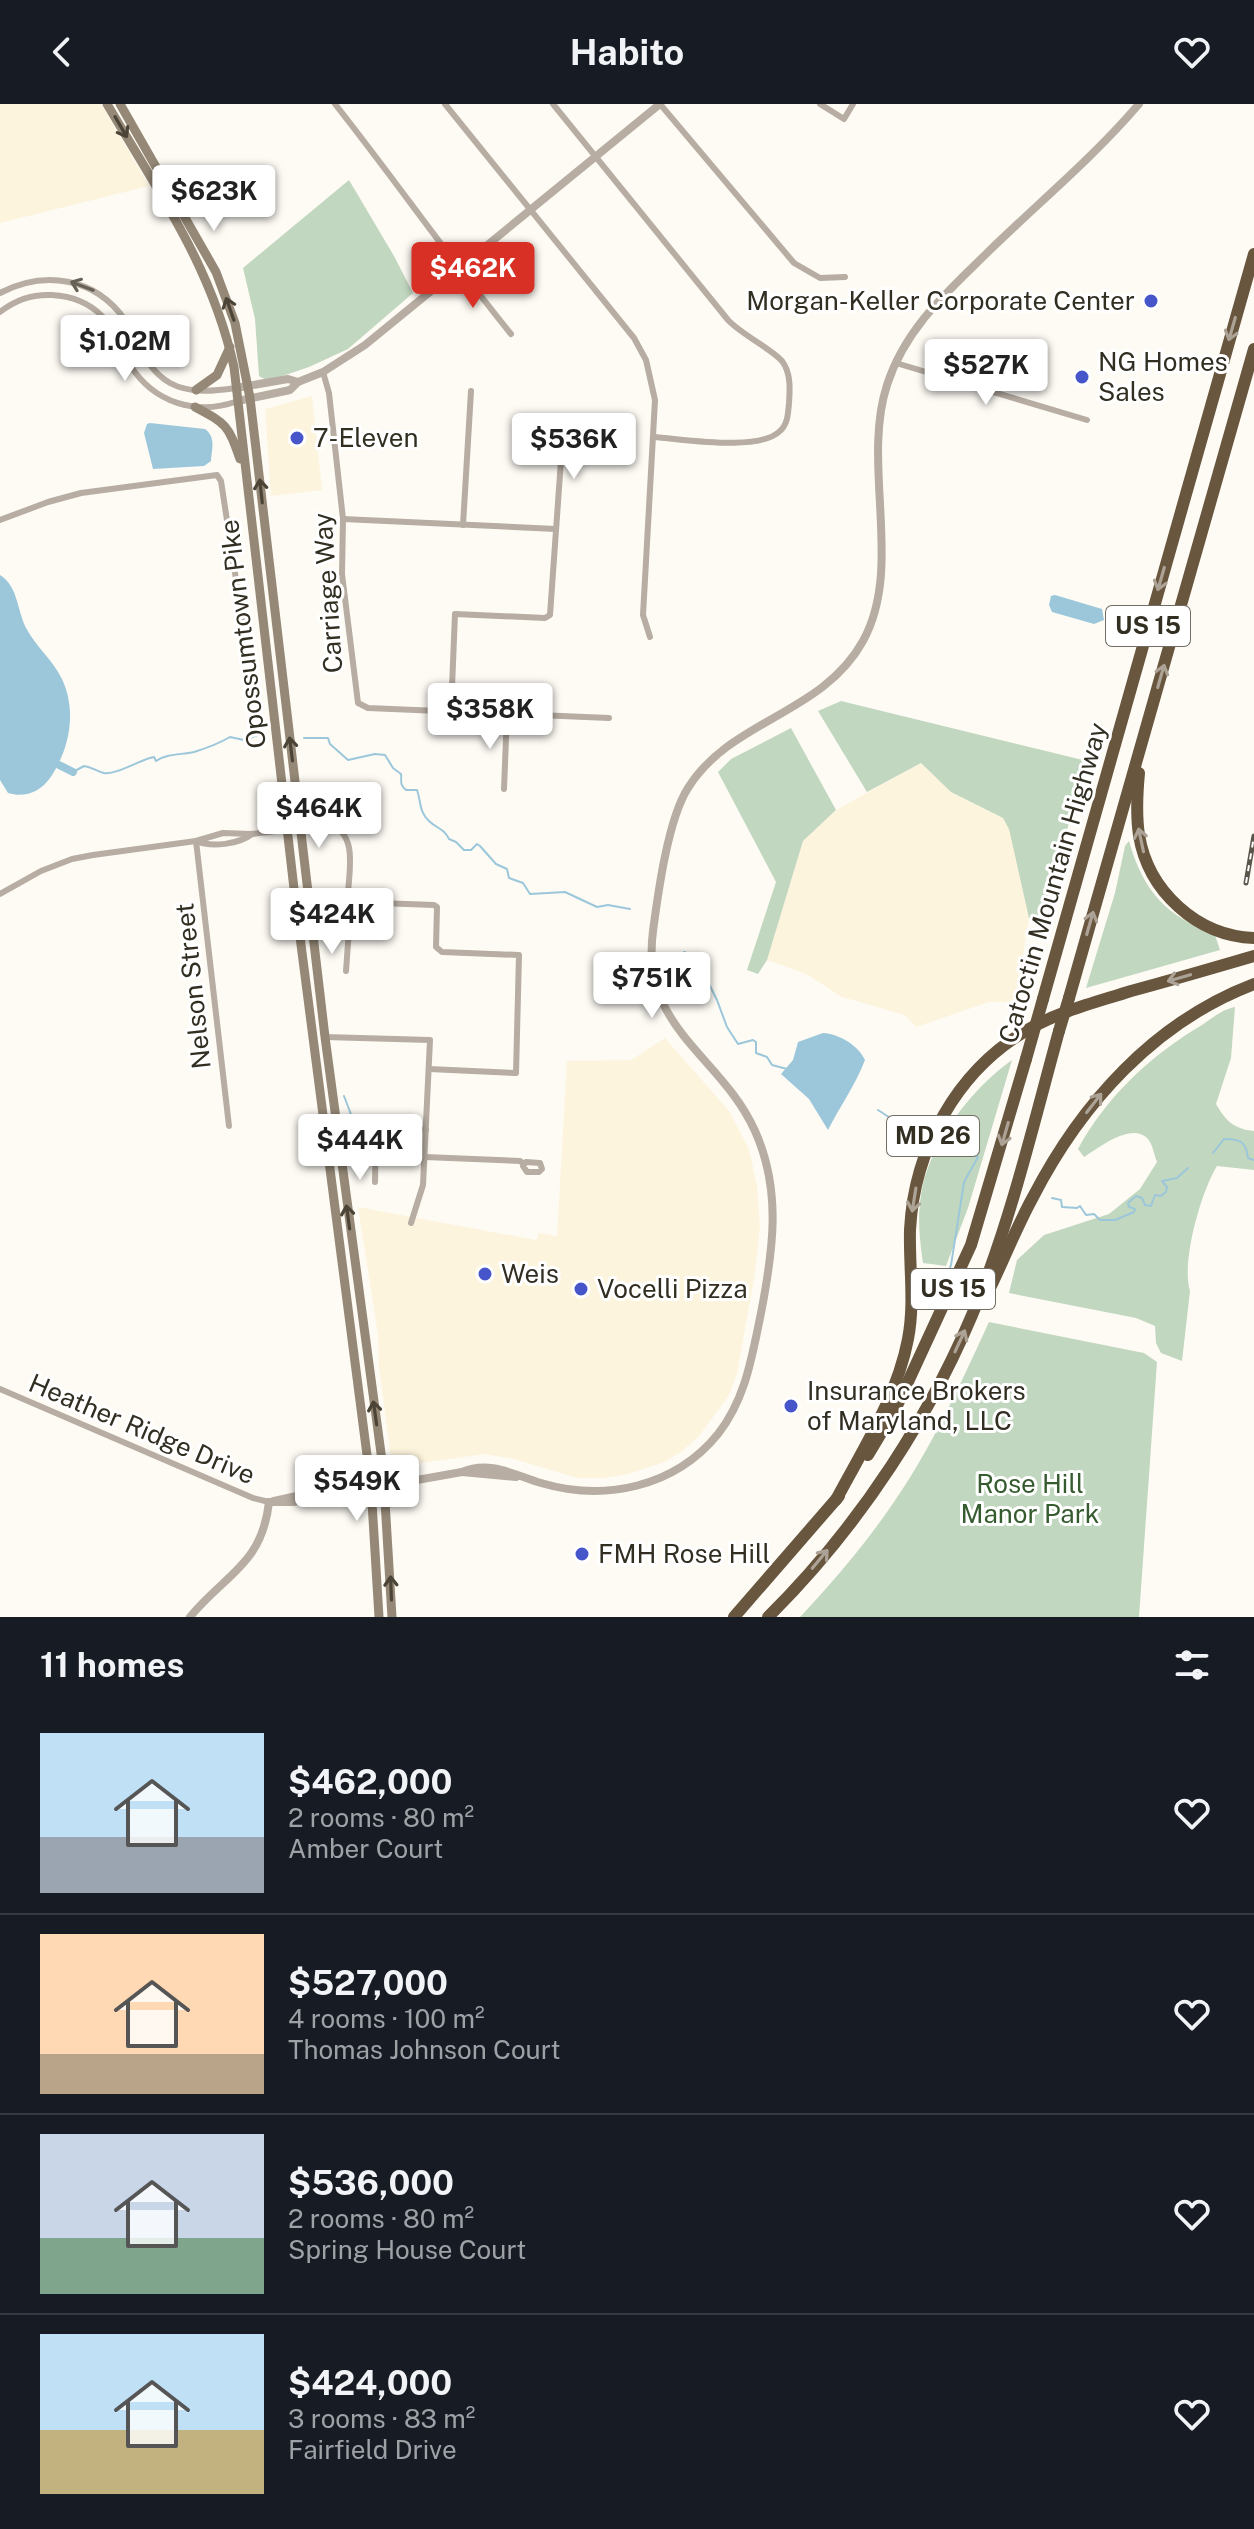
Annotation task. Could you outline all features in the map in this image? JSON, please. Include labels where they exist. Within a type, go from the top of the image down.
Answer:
[{"type":"highway","name":"Catoctin Mountain Highway","points":[[836,1500],[895,1410],[955,1285],[986,1200],[1254,254]]},
{"type":"highway","name":"Catoctin Mountain Highway","points":[[972,1315],[1008,1211],[1254,349]]},
{"type":"highway","points":[[1140,751],[1139,837],[1156,880],[1173,902],[1195,920],[1221,932],[1254,938]]},
{"type":"highway","name":"MD 26","points":[[836,1500],[901,1366],[911,1323],[910,1234],[915,1190],[931,1140],[943,1115],[963,1086],[1000,1049],[1046,1020],[1109,998],[1254,956]]},
{"type":"highway","points":[[972,1315],[992,1284],[1045,1175],[1102,1093],[1131,1062],[1168,1031],[1204,1008],[1254,984]]},
{"type":"highway","name":"US 15","points":[[768,1617],[823,1556],[871,1493],[926,1406],[972,1315]]},
{"type":"highway","name":"US 15","points":[[734,1617],[836,1500]]},
{"type":"main road","name":"Opossumtown Pike","points":[[107,104],[191,244],[230,347],[286,828],[371,1486],[379,1617]]},
{"type":"main road","name":"Opossumtown Pike","points":[[120,104],[216,272],[235,323],[248,385],[299,827],[384,1484],[392,1617]]},
{"type":"main road","points":[[196,390],[217,375],[230,347]]},
{"type":"main road","points":[[195,407],[228,428],[246,476]]},
{"type":"street","points":[[335,104],[511,334]]},
{"type":"street","points":[[445,104],[634,338],[646,360],[654,389],[643,615],[650,637]]},
{"type":"street","points":[[553,104],[728,320],[739,332],[781,361],[788,375],[788,418],[783,429],[773,437],[762,442],[744,442],[654,437]]},
{"type":"street","points":[[0,312],[26,297],[41,295],[79,300],[98,313],[146,385],[164,399],[177,404],[195,407],[225,405],[290,390],[298,382],[323,372],[365,345],[660,104],[794,263],[820,278],[845,277]]},
{"type":"street","points":[[820,104],[844,119],[853,104]]},
{"type":"street","points":[[190,1617],[250,1558],[261,1539],[269,1502],[333,1488],[342,1491],[462,1472],[520,1477],[590,1492],[625,1489],[659,1479],[693,1458],[712,1441],[733,1412],[744,1390],[772,1251],[774,1214],[769,1172],[755,1131],[741,1105],[680,1033],[662,1005],[654,974],[652,935],[673,820],[691,783],[721,750],[804,702],[832,682],[855,654],[869,628],[879,590],[880,414],[887,384],[909,336],[933,306],[1139,104]]},
{"type":"street","points":[[0,293],[32,280],[48,279],[91,289],[117,310],[146,363],[173,385],[196,390],[236,388],[288,379],[298,382]]},
{"type":"street","points":[[112,337],[130,329]]},
{"type":"street","points":[[896,363],[1087,420]]},
{"type":"street","name":"Carriage Way","points":[[323,372],[329,393],[343,519],[342,574],[358,703],[368,708],[609,718]]},
{"type":"street","points":[[463,525],[471,391]]},
{"type":"street","points":[[545,431],[593,434]]},
{"type":"street","points":[[451,712],[455,614],[548,617],[551,611],[563,432]]},
{"type":"street","points":[[0,520],[81,493],[217,475],[221,481],[242,619]]},
{"type":"street","points":[[343,519],[556,529]]},
{"type":"street","points":[[504,789],[507,714]]},
{"type":"street","points":[[0,894],[21,881],[72,859],[196,841],[204,844],[224,843],[244,840],[252,834],[330,824],[346,835],[350,852],[348,894],[351,902],[346,971]]},
{"type":"street","name":"Nelson Street","points":[[196,841],[229,1126]]},
{"type":"street","points":[[351,902],[434,905],[437,907],[436,947],[442,952],[519,955],[516,1073],[429,1069]]},
{"type":"street","points":[[313,1039],[430,1040],[423,1185],[411,1223]]},
{"type":"street","points":[[358,1128],[426,1130]]},
{"type":"street","points":[[375,1182],[376,1129]]},
{"type":"street","points":[[425,1157],[520,1161],[524,1164]]},
{"type":"street","name":"Heather Ridge Drive","points":[[0,1389],[253,1498],[269,1502]]},
{"type":"shaded area","points":[[0,104],[101,104],[149,186],[0,223]]},
{"type":"shaded area","points":[[312,396],[322,490],[271,496],[265,409]]},
{"type":"shaded area","points":[[921,763],[951,792],[1003,818],[1009,826],[1029,918],[1015,1002],[989,1002],[916,1027],[905,1015],[842,997],[806,974],[767,960],[803,841],[836,810]]},
{"type":"shaded area","points":[[665,1038],[729,1111],[749,1149],[757,1186],[760,1226],[755,1273],[737,1374],[728,1397],[699,1436],[681,1452],[664,1462],[629,1474],[577,1478],[514,1459],[484,1454],[400,1466],[391,1458],[379,1368],[378,1335],[358,1207],[536,1240],[539,1233],[557,1236],[567,1061],[631,1060]]},
{"type":"green space","points":[[349,180],[413,293],[348,349],[268,381],[259,376],[255,319],[243,268]]},
{"type":"green space","points":[[841,701],[1087,761],[1042,917],[1029,918],[1009,829],[1003,818],[951,792],[921,763],[867,792],[818,711]]},
{"type":"green space","points":[[791,728],[836,810],[803,841],[767,960],[758,974],[747,970],[776,882],[718,772],[731,759]]},
{"type":"green space","points":[[1129,841],[1142,875],[1159,900],[1183,919],[1215,935],[1220,950],[1086,988],[1115,893],[1125,846]]},
{"type":"green space","points":[[1235,1007],[1231,1058],[1216,1104],[1231,1123],[1254,1131],[1254,1170],[1217,1166],[1205,1192],[1190,1246],[1190,1291],[1182,1361],[1161,1353],[1156,1343],[1155,1326],[1136,1318],[1009,1293],[1017,1260],[1044,1235],[1109,1214],[1140,1189],[1157,1162],[1147,1138],[1132,1133],[1115,1138],[1084,1157],[1078,1149],[1102,1112],[1131,1079],[1165,1050],[1218,1014]]},
{"type":"green space","points":[[1012,1060],[968,1208],[946,1266],[923,1263],[920,1203],[932,1157],[967,1102]]},
{"type":"green space","name":"Rose Hill Manor Park","points":[[989,1322],[1144,1353],[1157,1362],[1139,1617],[800,1617],[856,1553],[902,1490],[942,1420]]},
{"type":"water","points":[[150,423],[205,429],[212,439],[211,461],[204,466],[153,469],[144,433]]},
{"type":"water","points":[[0,575],[14,592],[30,635],[62,679],[69,704],[67,742],[57,767],[42,787],[26,794],[8,793],[0,780]]},
{"type":"water","points":[[1051,596],[1102,609],[1104,620],[1094,624],[1052,612],[1049,605]]},
{"type":"water","points":[[823,1033],[847,1041],[865,1060],[828,1130],[809,1099],[781,1074],[793,1060],[798,1042]]},
{"type":"waterway","points":[[73,772],[84,766],[109,773],[154,757],[156,761],[170,755],[194,752],[230,737],[244,740],[264,733]]},
{"type":"waterway","points":[[304,738],[328,738],[330,744],[348,760],[385,755],[401,774],[404,788],[417,790],[422,810],[429,821],[464,850],[471,850],[477,844],[480,846],[496,864],[507,869],[509,878],[523,883],[530,894],[565,892],[597,907],[608,905],[630,909]]},
{"type":"waterway","points":[[59,765],[73,772]]},
{"type":"waterway","points":[[684,952],[695,956],[727,1027],[738,1044],[753,1040],[756,1042],[756,1053],[767,1057],[772,1065],[787,1069]]},
{"type":"waterway","points":[[680,969],[701,973]]},
{"type":"waterway","points":[[344,1096],[355,1125]]},
{"type":"waterway","points":[[878,1110],[910,1131],[922,1133]]},
{"type":"waterway","points":[[1213,1153],[1224,1139],[1235,1140],[1242,1142],[1248,1158],[1254,1160]]},
{"type":"waterway","points":[[938,1141],[978,1157],[964,1182],[951,1265],[940,1295]]},
{"type":"waterway","points":[[1052,1198],[1061,1200],[1062,1207],[1080,1206],[1086,1215],[1094,1214],[1100,1220],[1115,1220],[1134,1212],[1135,1209],[1128,1203],[1136,1196],[1142,1198],[1145,1205],[1151,1206],[1155,1195],[1161,1196],[1166,1192],[1167,1187],[1162,1181],[1177,1178],[1188,1168]]},
{"type":"railway","points":[[1246,883],[1254,836]]},
{"type":"place","name":"Morgan-Keller Corporate Center","points":[[1151,301]]},
{"type":"place","name":"NG Homes Sales","points":[[1082,377]]},
{"type":"place","name":"7-Eleven","points":[[297,438]]},
{"type":"place","name":"Weis","points":[[485,1274]]},
{"type":"place","name":"Vocelli Pizza","points":[[581,1289]]},
{"type":"place","name":"Insurance Brokers of Maryland, LLC","points":[[791,1406]]},
{"type":"place","name":"FMH Rose Hill","points":[[582,1554]]}]
